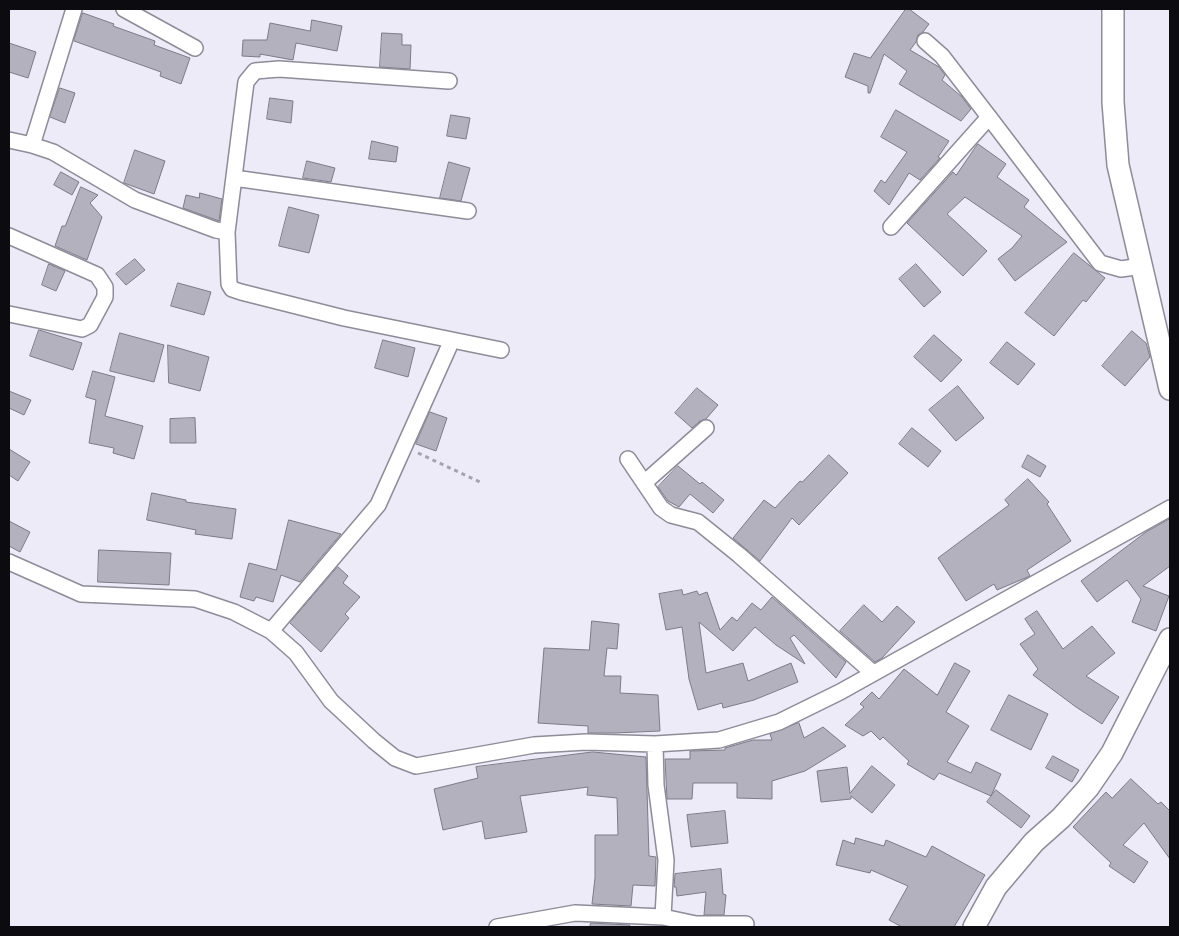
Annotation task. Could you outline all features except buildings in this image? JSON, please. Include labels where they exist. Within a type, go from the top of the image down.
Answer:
[{"type":"main road","points":[[1113,9],[1113,102],[1118,165],[1170,389]]},
{"type":"main road","points":[[974,927],[996,887],[1034,842],[1088,788],[1112,753],[1170,639]]},
{"type":"street","points":[[32,145],[74,9]]},
{"type":"street","points":[[124,9],[195,48]]},
{"type":"street","points":[[925,41],[942,56],[1100,263],[1122,269],[1142,266]]},
{"type":"street","points":[[449,81],[279,69],[255,71],[246,82],[228,232],[228,279],[232,289],[344,318],[501,350]]},
{"type":"street","points":[[891,227],[989,118]]},
{"type":"street","points":[[9,140],[53,152],[135,200],[216,230],[228,232]]},
{"type":"street","points":[[234,178],[468,211]]},
{"type":"street","points":[[9,236],[97,275],[105,287],[105,297],[90,325],[82,329],[9,314]]},
{"type":"street","points":[[271,631],[378,505],[452,340]]},
{"type":"street","points":[[644,482],[706,428]]},
{"type":"street","points":[[628,459],[661,508],[671,515],[698,522],[874,673]]},
{"type":"street","points":[[9,562],[81,594],[195,599],[234,612],[271,631],[296,653],[331,701],[395,758],[416,766],[534,745],[586,742],[656,744],[719,740],[779,722],[874,673],[1170,508]]},
{"type":"street","points":[[656,744],[656,785],[666,860],[663,917]]},
{"type":"street","points":[[498,927],[575,913],[663,917],[696,924],[746,924]]},
{"type":"path","points":[[404,447],[482,483]]}]
